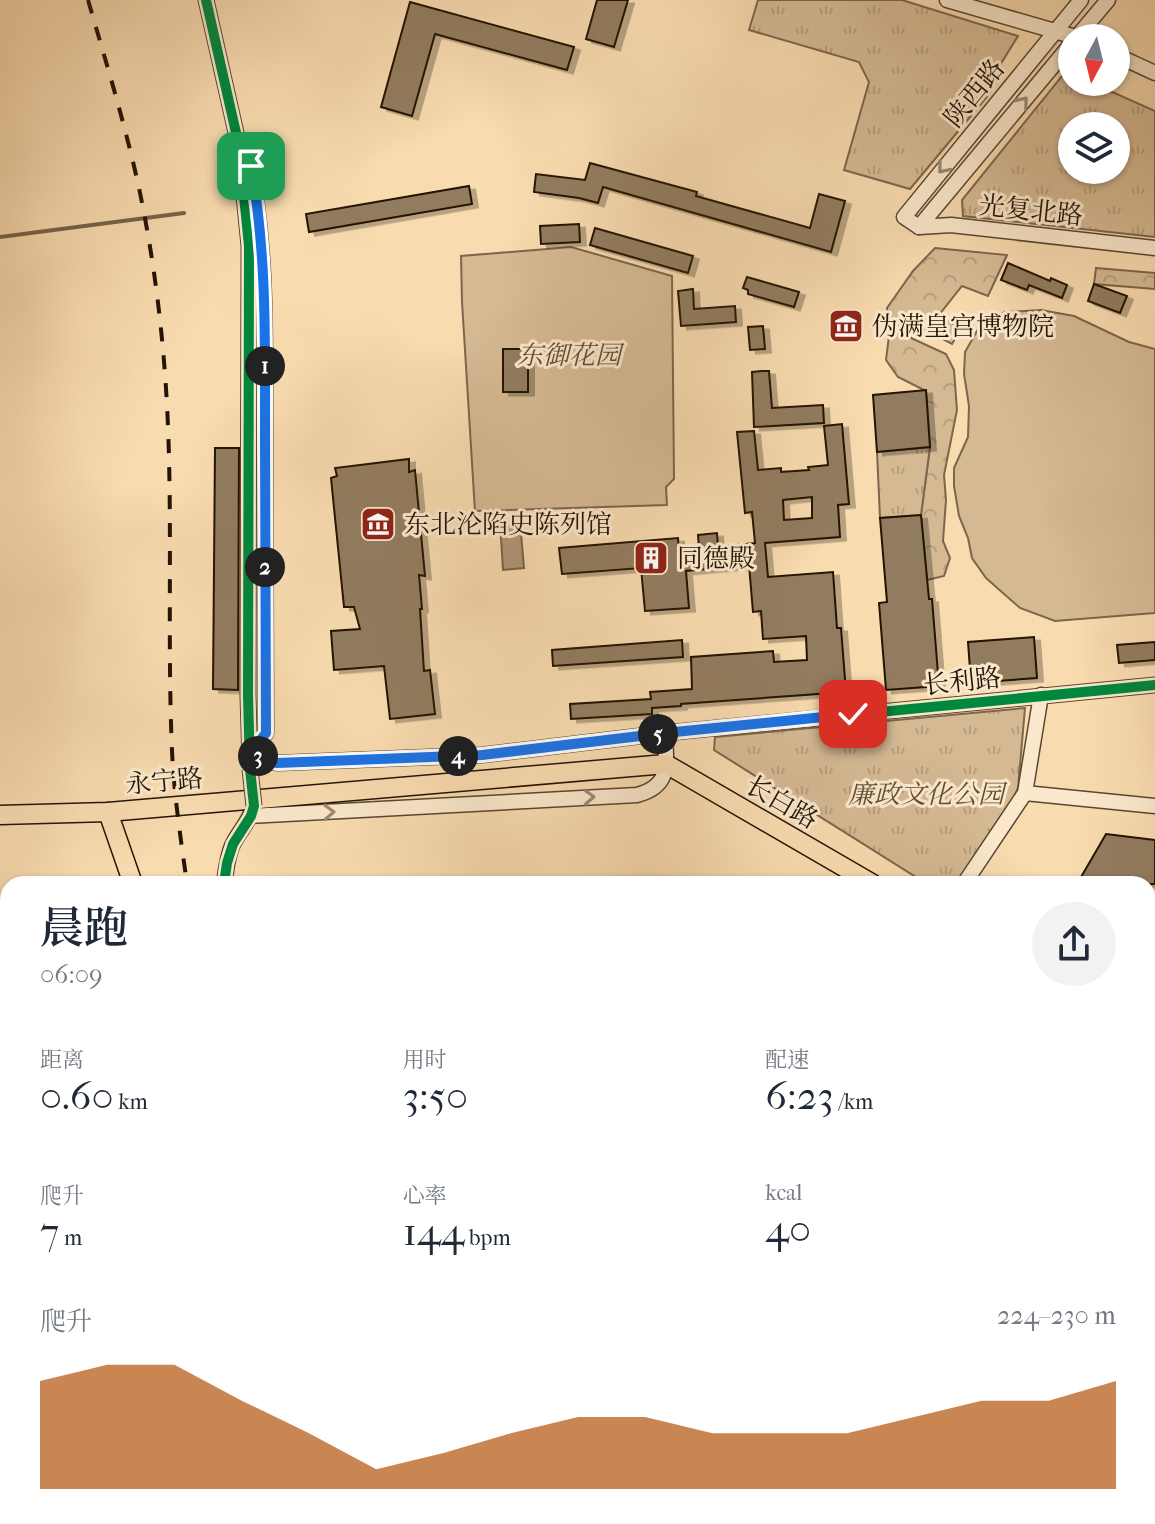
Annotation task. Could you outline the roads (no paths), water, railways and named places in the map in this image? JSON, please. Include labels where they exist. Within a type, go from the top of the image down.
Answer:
[{"type":"main road","name":"永宁路","points":[[0,815],[108,812],[666,764]]},
{"type":"main road","name":"长白路","points":[[666,764],[859,876]]},
{"type":"main road","points":[[108,812],[130,876]]},
{"type":"street","points":[[206,0],[239,146],[249,246],[248,696],[252,811],[233,844],[225,876]]},
{"type":"street","points":[[214,0],[251,166],[261,241],[265,368],[266,733],[250,762]]},
{"type":"street","points":[[947,0],[1056,31]]},
{"type":"street","name":"陕西路","points":[[1058,60],[919,227],[904,217],[1081,0]]},
{"type":"street","points":[[1088,24],[1108,0]]},
{"type":"street","points":[[1130,61],[1155,73]]},
{"type":"street","name":"光复北路","points":[[919,227],[951,225],[1155,248]]},
{"type":"street","name":"长利路","points":[[250,762],[482,755],[665,733],[1155,685]]},
{"type":"street","points":[[969,876],[1025,793],[1041,695]]},
{"type":"street","points":[[252,811],[637,795],[649,792],[660,784],[666,764],[665,733]]},
{"type":"street","points":[[1025,793],[1155,806]]},
{"type":"waterway","points":[[0,237],[184,213]]},
{"type":"railway","points":[[88,0],[139,188],[160,323],[169,448],[172,751],[186,876]]},
{"type":"place","name":"伪满皇宫博物院","points":[[846,326]]},
{"type":"place","name":"东北沦陷史陈列馆","points":[[378,524]]},
{"type":"place","name":"同德殿","points":[[651,558]]},
{"type":"park label","name":"东御花园","points":[[569,355]]},
{"type":"park label","name":"廉政文化公园","points":[[926,794]]}]
